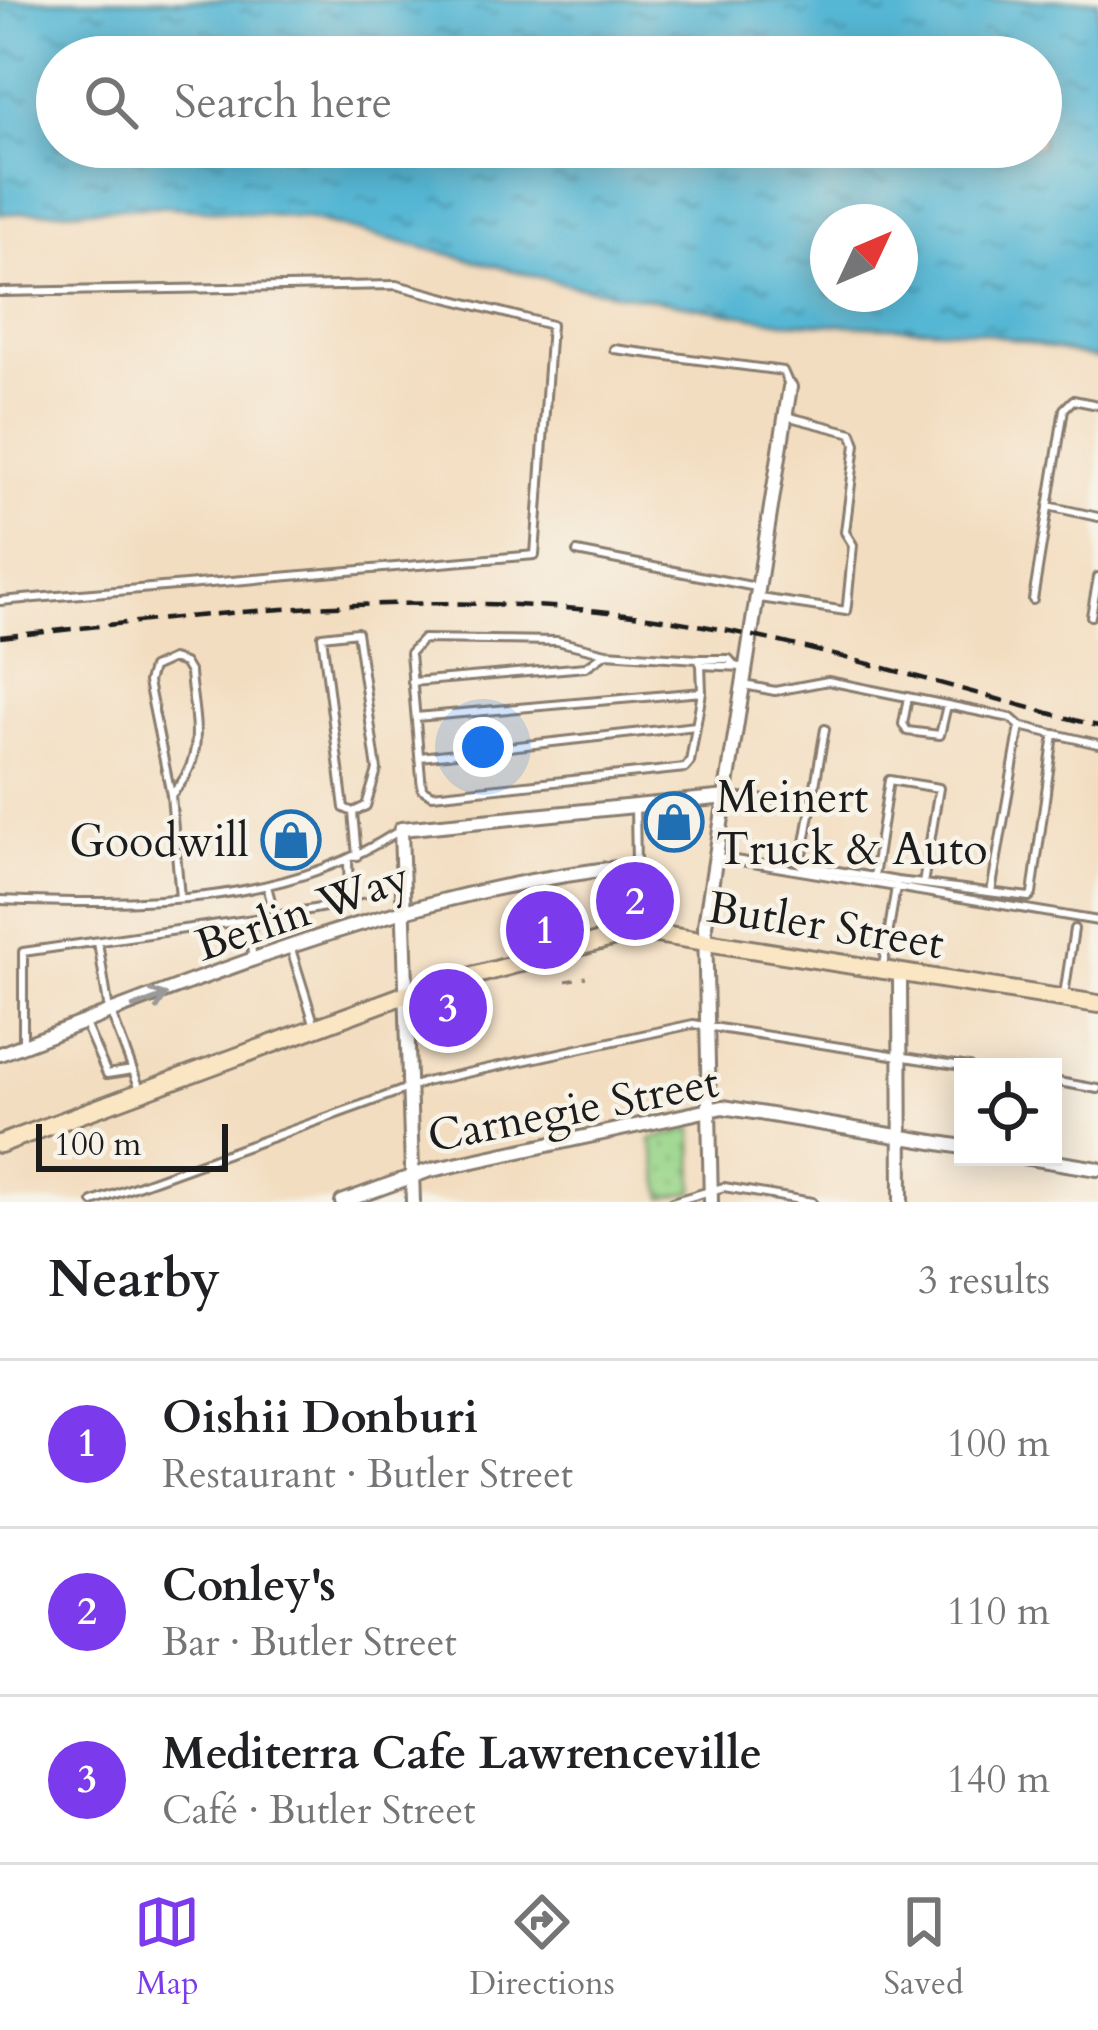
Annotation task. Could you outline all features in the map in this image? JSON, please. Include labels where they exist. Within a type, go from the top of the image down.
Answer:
[{"type":"main road","name":"Butler Street","points":[[0,1144],[407,994],[637,931],[1098,1004]]},
{"type":"street","points":[[711,1198],[705,940],[744,685],[741,667],[758,592],[790,387]]},
{"type":"street","points":[[413,1202],[401,830],[727,797]]},
{"type":"street","name":"Berlin Way","points":[[0,1054],[405,908],[583,871],[636,866]]},
{"type":"street","points":[[891,971],[900,1055],[901,1202]]},
{"type":"street","name":"Carnegie Street","points":[[342,1202],[412,1177],[709,1109],[954,1145]]},
{"type":"street","points":[[1062,1163],[1098,1169]]},
{"type":"lane","points":[[0,292],[396,286],[551,325],[535,555],[0,601]]},
{"type":"lane","points":[[614,349],[783,371],[790,387]]},
{"type":"lane","points":[[1033,600],[1064,409],[1073,400],[1098,405]]},
{"type":"lane","points":[[577,552],[758,592],[774,601],[846,611],[853,545],[845,532],[856,444],[852,433],[786,416]]},
{"type":"lane","points":[[1048,506],[1098,517]]},
{"type":"lane","points":[[1091,616],[1098,574]]},
{"type":"lane","points":[[357,632],[377,770],[366,806],[353,812],[344,808],[322,636],[357,632]]},
{"type":"lane","points":[[699,662],[702,692],[685,768],[432,795],[422,789],[410,653],[423,639],[557,641],[606,653],[699,662],[729,659],[741,667]]},
{"type":"lane","points":[[412,682],[586,667],[606,653]]},
{"type":"lane","points":[[172,795],[191,775],[197,751],[190,673],[184,663],[172,659],[152,668],[148,682],[172,795],[180,898]]},
{"type":"lane","points":[[744,685],[775,691],[828,681],[1011,718],[1020,726],[1098,744]]},
{"type":"lane","points":[[416,716],[702,692]]},
{"type":"lane","points":[[908,697],[903,724],[907,731],[940,735],[947,705]]},
{"type":"lane","points":[[420,758],[696,726]]},
{"type":"lane","points":[[991,892],[1020,726]]},
{"type":"lane","points":[[825,729],[801,865],[896,885],[1029,897],[1035,888],[1054,734]]},
{"type":"lane","points":[[874,877],[889,780],[939,788],[923,884]]},
{"type":"lane","points":[[727,797],[812,803]]},
{"type":"lane","points":[[635,806],[636,866]]},
{"type":"lane","points":[[353,812],[357,856]]},
{"type":"lane","points":[[0,900],[96,904],[267,886],[348,861],[401,830]]},
{"type":"lane","points":[[717,857],[1098,922]]},
{"type":"lane","points":[[24,1045],[23,952],[250,922],[336,905],[349,896],[348,861]]},
{"type":"lane","points":[[891,971],[896,885]]},
{"type":"lane","points":[[267,886],[274,916]]},
{"type":"lane","points":[[250,922],[252,964]]},
{"type":"lane","points":[[1063,998],[1074,929]]},
{"type":"lane","points":[[98,942],[113,1015],[141,1092]]},
{"type":"lane","points":[[290,949],[316,1029]]},
{"type":"lane","points":[[93,1202],[411,1087],[708,1023],[954,1064]]},
{"type":"lane","points":[[85,1024],[106,1074],[133,1070]]},
{"type":"lane","points":[[1062,1083],[1098,1089]]},
{"type":"lane","points":[[672,1202],[711,1198],[724,1187],[812,1202]]},
{"type":"path","points":[[356,900],[393,893]]},
{"type":"path","points":[[566,981],[586,977]]},
{"type":"green space","points":[[693,1129],[694,1192],[663,1198],[651,1139]]},
{"type":"water","points":[[0,0],[1098,0],[1098,359],[977,331],[783,322],[574,286],[306,218],[160,206],[0,214]]},
{"type":"railway","points":[[0,637],[228,613],[380,604],[456,603],[609,612],[794,645],[1098,726]]},
{"type":"place","name":"Meinert Truck & Auto","points":[[674,822]]},
{"type":"place","name":"Goodwill","points":[[291,840]]},
{"type":"place","name":"Conley's","points":[[635,901]]},
{"type":"place","name":"Oishii Donburi","points":[[545,930]]},
{"type":"place","name":"Mediterra Cafe Lawrenceville","points":[[448,1008]]}]
